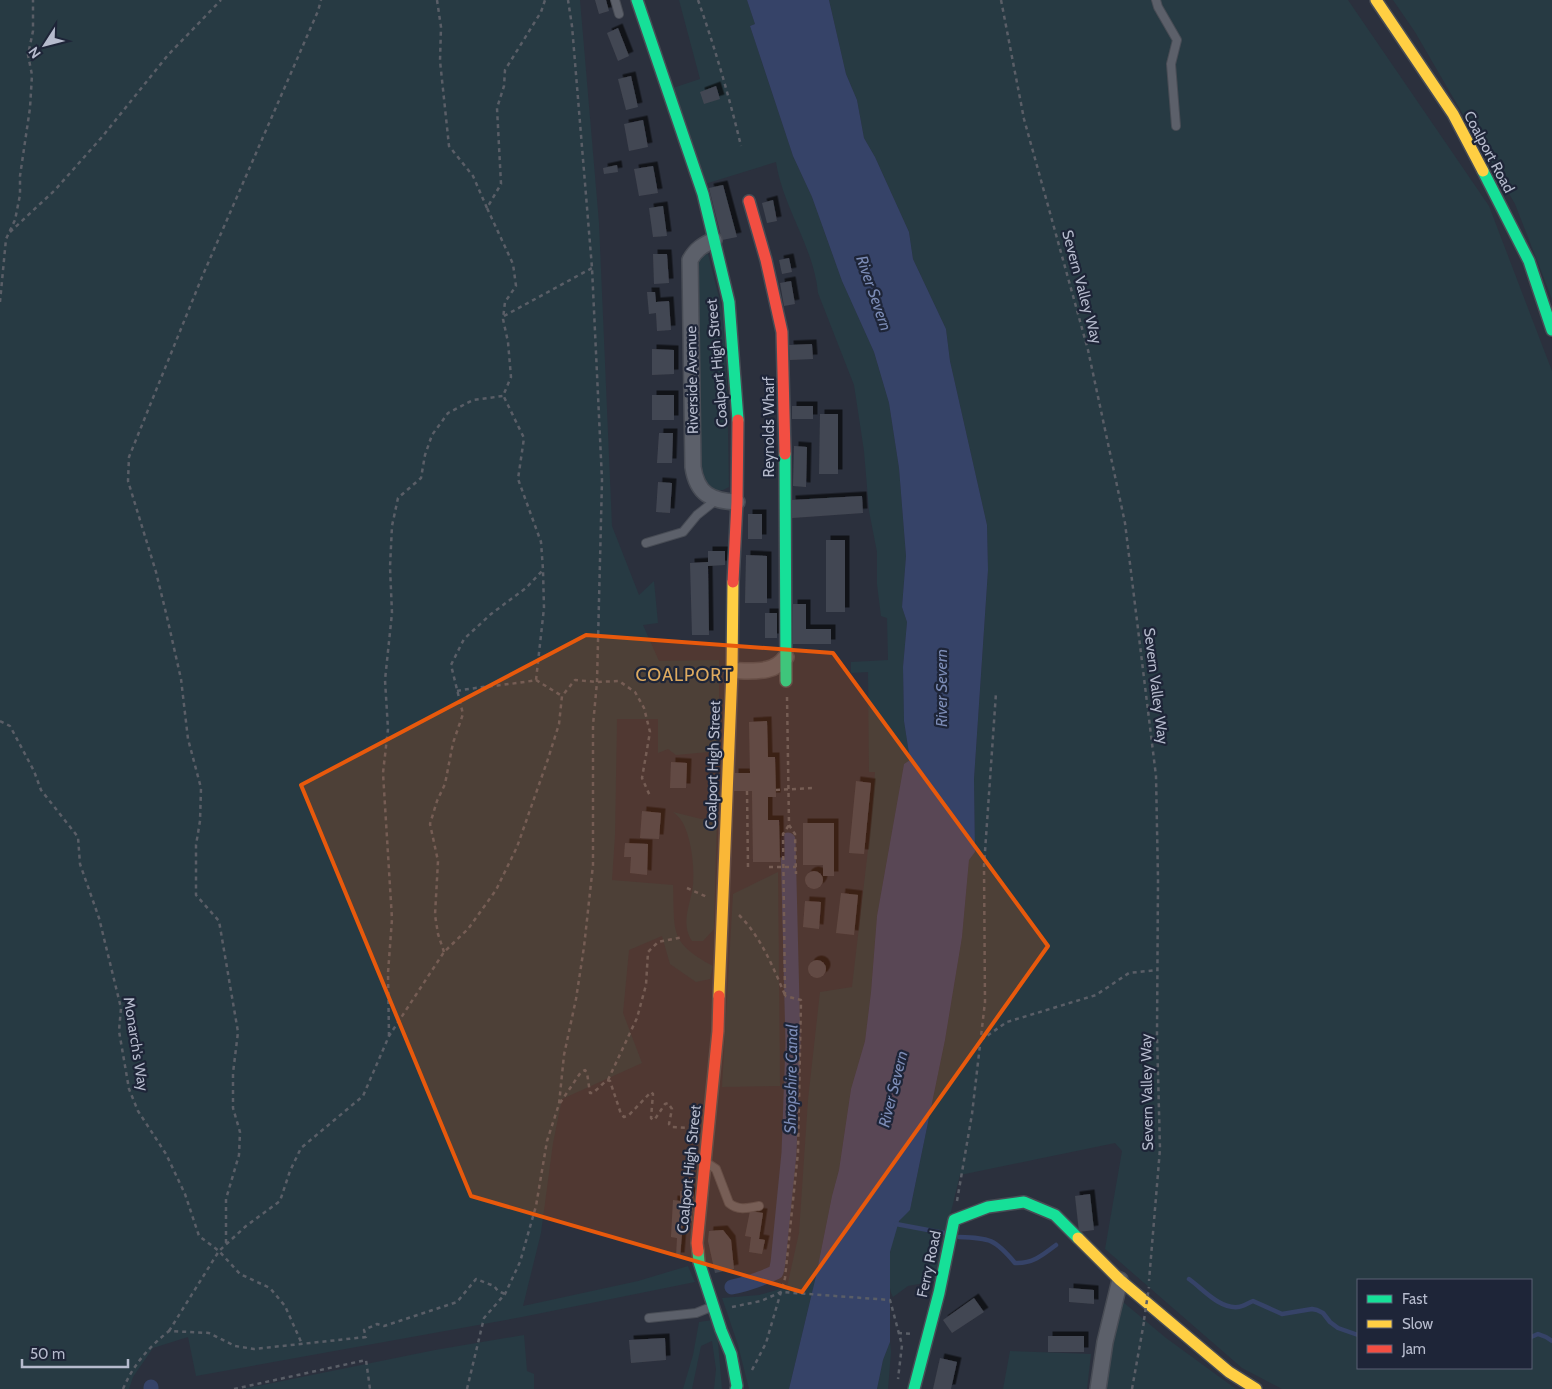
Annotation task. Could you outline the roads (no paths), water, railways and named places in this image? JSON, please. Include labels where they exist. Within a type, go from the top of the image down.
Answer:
[{"type":"street","name":"Coalport High Street","points":[[637,0],[702,194],[714,240],[730,312],[738,406],[732,671],[718,1031],[697,1243],[699,1262],[730,1354],[736,1387]]},
{"type":"street","name":"Coalport Road","points":[[1376,0],[1453,114],[1530,261],[1552,330]]},
{"type":"street","name":"Reynolds Wharf","points":[[749,201],[766,260],[782,332],[784,369],[786,681]]},
{"type":"street","name":"Riverside Avenue","points":[[714,240],[700,246],[690,260],[691,373],[695,481],[702,491],[716,500]]},
{"type":"street","points":[[716,500],[737,502]]},
{"type":"street","points":[[732,671],[771,669],[780,665],[786,657]]},
{"type":"street","name":"Ferry Road","points":[[914,1389],[939,1293],[954,1220],[988,1207],[1024,1202],[1055,1215],[1120,1280],[1229,1372],[1256,1389]]},
{"type":"street","points":[[1098,1389],[1105,1342],[1120,1280]]},
{"type":"lane","points":[[615,0],[619,14]]},
{"type":"lane","points":[[1156,0],[1177,40],[1171,64],[1176,126]]},
{"type":"lane","points":[[646,543],[683,532],[696,516],[716,500]]},
{"type":"lane","points":[[706,1162],[716,1169],[729,1202],[734,1207],[741,1209],[759,1206]]},
{"type":"lane","points":[[649,1318],[696,1313],[713,1306]]},
{"type":"water","name":"River Severn","points":[[747,0],[829,0],[846,74],[857,100],[864,138],[875,157],[909,232],[913,259],[946,329],[950,361],[987,525],[988,570],[974,779],[975,852],[969,860],[962,937],[945,1040],[910,1210],[899,1221],[890,1252],[890,1342],[883,1360],[877,1389],[789,1389],[839,1170],[851,1089],[865,1041],[877,916],[904,764],[910,760],[904,721],[903,667],[907,622],[902,607],[906,556],[899,468],[889,403],[874,352],[842,281],[812,197],[793,156],[750,26],[755,24]]},
{"type":"waterway","name":"Shropshire Canal","points":[[732,1287],[776,1272],[778,1263],[789,1153],[793,1044],[788,840]]},
{"type":"waterway","points":[[896,1224],[944,1233]]},
{"type":"waterway","points":[[959,1237],[991,1241],[997,1244],[1015,1263],[1032,1260],[1056,1245]]},
{"type":"waterway","points":[[1189,1279],[1224,1305],[1240,1307],[1253,1301],[1282,1314],[1312,1309],[1317,1310],[1323,1313],[1338,1328],[1357,1335]]},
{"type":"waterway","points":[[1532,1337],[1538,1334],[1552,1341]]},
{"type":"district","name":"COALPORT","points":[[684,675]]}]
